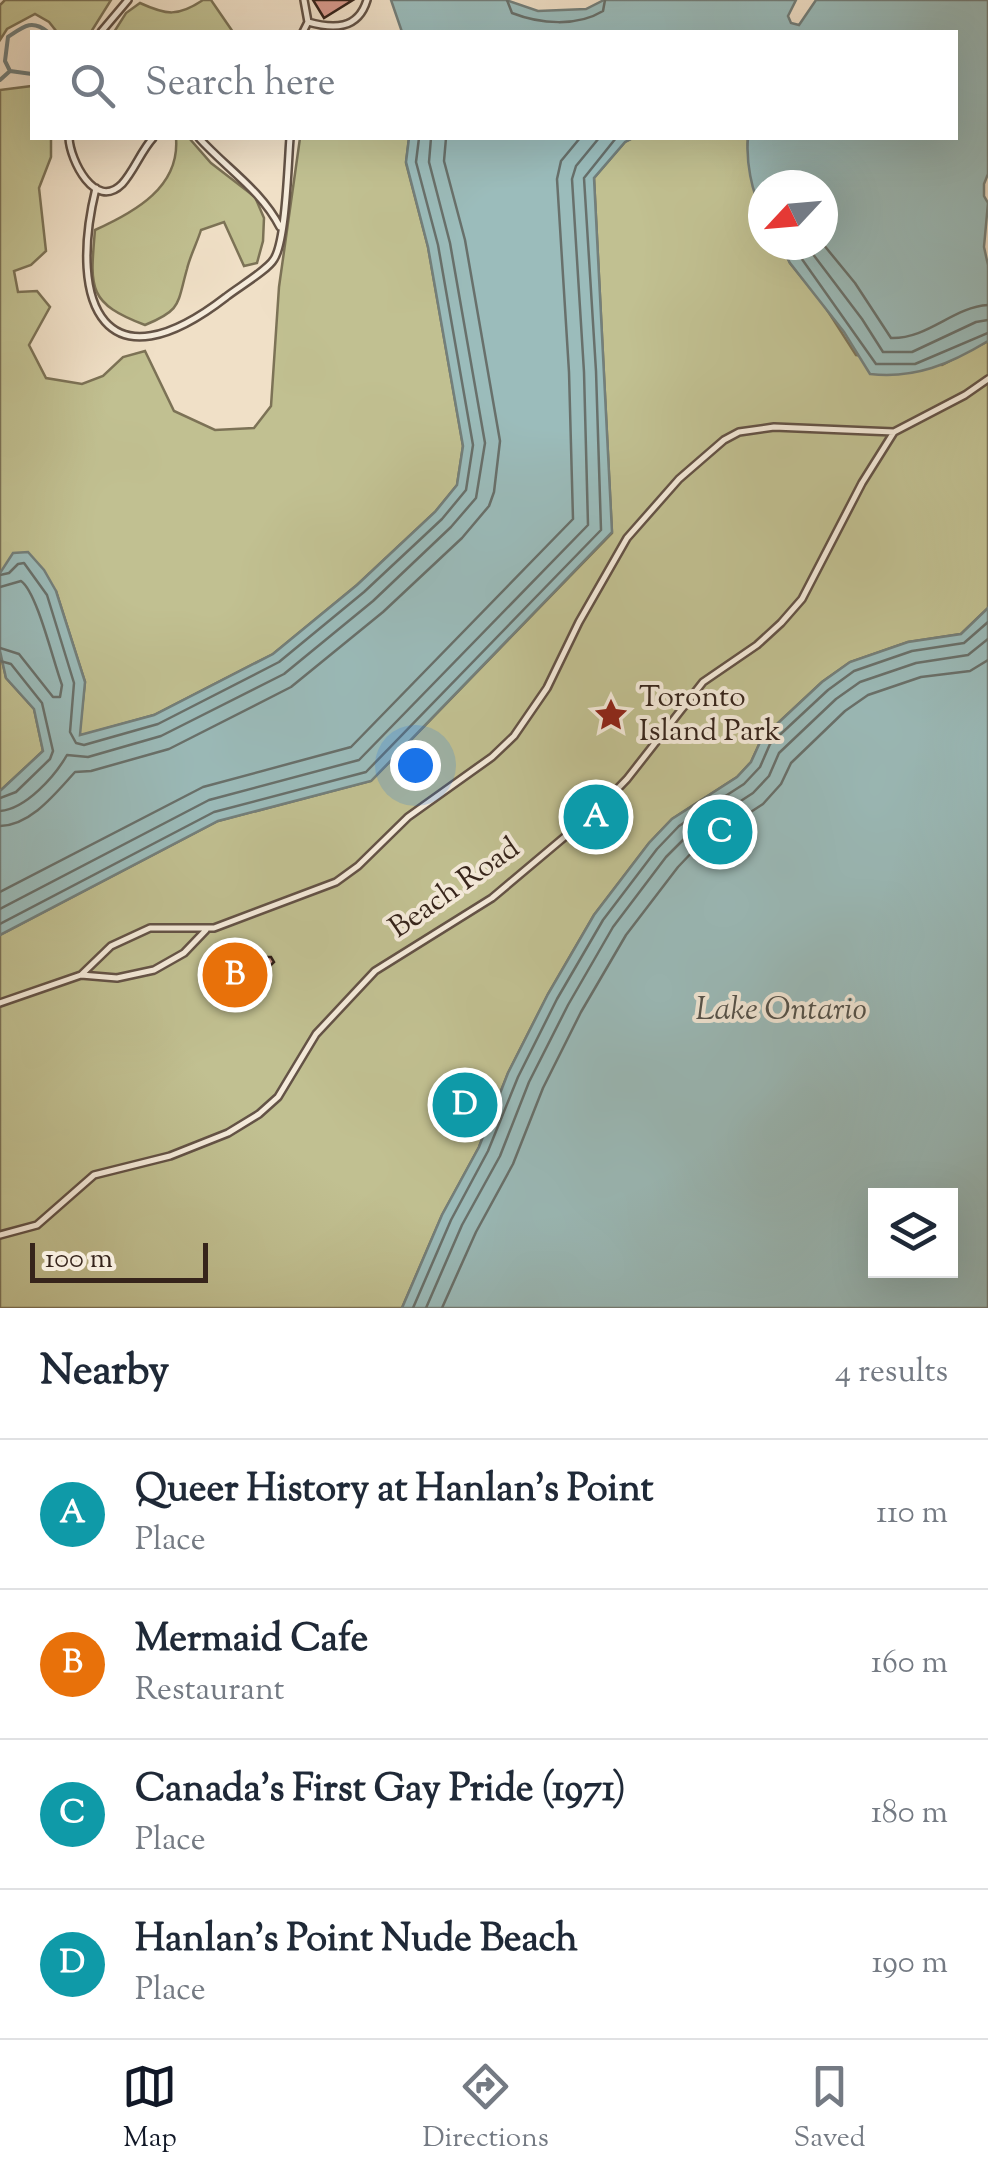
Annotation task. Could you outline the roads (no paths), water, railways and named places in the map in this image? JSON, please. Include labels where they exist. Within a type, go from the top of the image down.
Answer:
[{"type":"lane","points":[[103,30],[128,0]]},
{"type":"lane","points":[[304,0],[308,22],[304,30]]},
{"type":"lane","points":[[308,22],[336,30],[361,14],[366,0]]},
{"type":"lane","points":[[69,140],[76,168],[96,188],[108,190],[122,184],[152,140]]},
{"type":"lane","points":[[201,140],[224,166],[249,184],[281,228]]},
{"type":"lane","points":[[96,188],[85,259],[87,280],[106,326],[126,337],[158,333],[217,304],[274,259],[290,140]]},
{"type":"lane","points":[[0,1003],[81,975],[117,978],[154,970],[184,953],[206,930],[336,882],[358,866],[408,817],[514,736],[548,688],[579,622],[627,538],[679,479],[724,440],[739,432],[774,426],[894,432],[988,379]]},
{"type":"lane","name":"Beach Road","points":[[0,1236],[36,1225],[94,1175],[164,1158],[212,1140],[273,1103],[316,1034],[375,971],[492,898],[599,808],[627,779],[703,682],[757,645],[781,623],[802,600],[862,483],[894,432]]},
{"type":"lane","points":[[81,975],[110,946],[150,928],[206,930]]},
{"type":"water","points":[[391,0],[506,0],[538,11],[586,9],[604,0],[796,0],[788,16],[791,23],[799,25],[816,0],[988,0],[988,174],[984,196],[988,203],[984,247],[988,265],[988,341],[932,368],[886,375],[870,374],[844,332],[788,260],[838,260],[838,170],[750,170],[748,140],[958,140],[958,30],[401,30]]},
{"type":"water","points":[[409,140],[629,140],[594,178],[612,532],[371,781],[218,821],[0,935],[0,791],[43,751],[34,709],[6,678],[0,651],[0,573],[13,553],[28,552],[56,591],[85,682],[80,735],[154,715],[273,654],[357,585],[435,512],[457,485],[463,446],[428,247],[406,162]]},
{"type":"water","name":"Lake Ontario","points":[[988,608],[988,1308],[402,1308],[442,1215],[479,1147],[508,1073],[594,915],[672,819],[737,777],[751,762],[762,738],[822,682],[850,662],[908,642],[961,634]]},
{"type":"waterway","points":[[10,71],[5,61],[8,37],[28,26],[44,30]]},
{"type":"waterway","points":[[0,80],[10,71],[30,74]]},
{"type":"place","name":"Toronto Island Park","points":[[611,715]]},
{"type":"place","name":"Queer History at Hanlan's Point","points":[[596,817]]},
{"type":"place","name":"Canada's First Gay Pride (1971)","points":[[720,832]]},
{"type":"place","name":"Mermaid Cafe","points":[[235,975]]},
{"type":"place","name":"Hanlan's Point Nude Beach","points":[[465,1105]]}]
